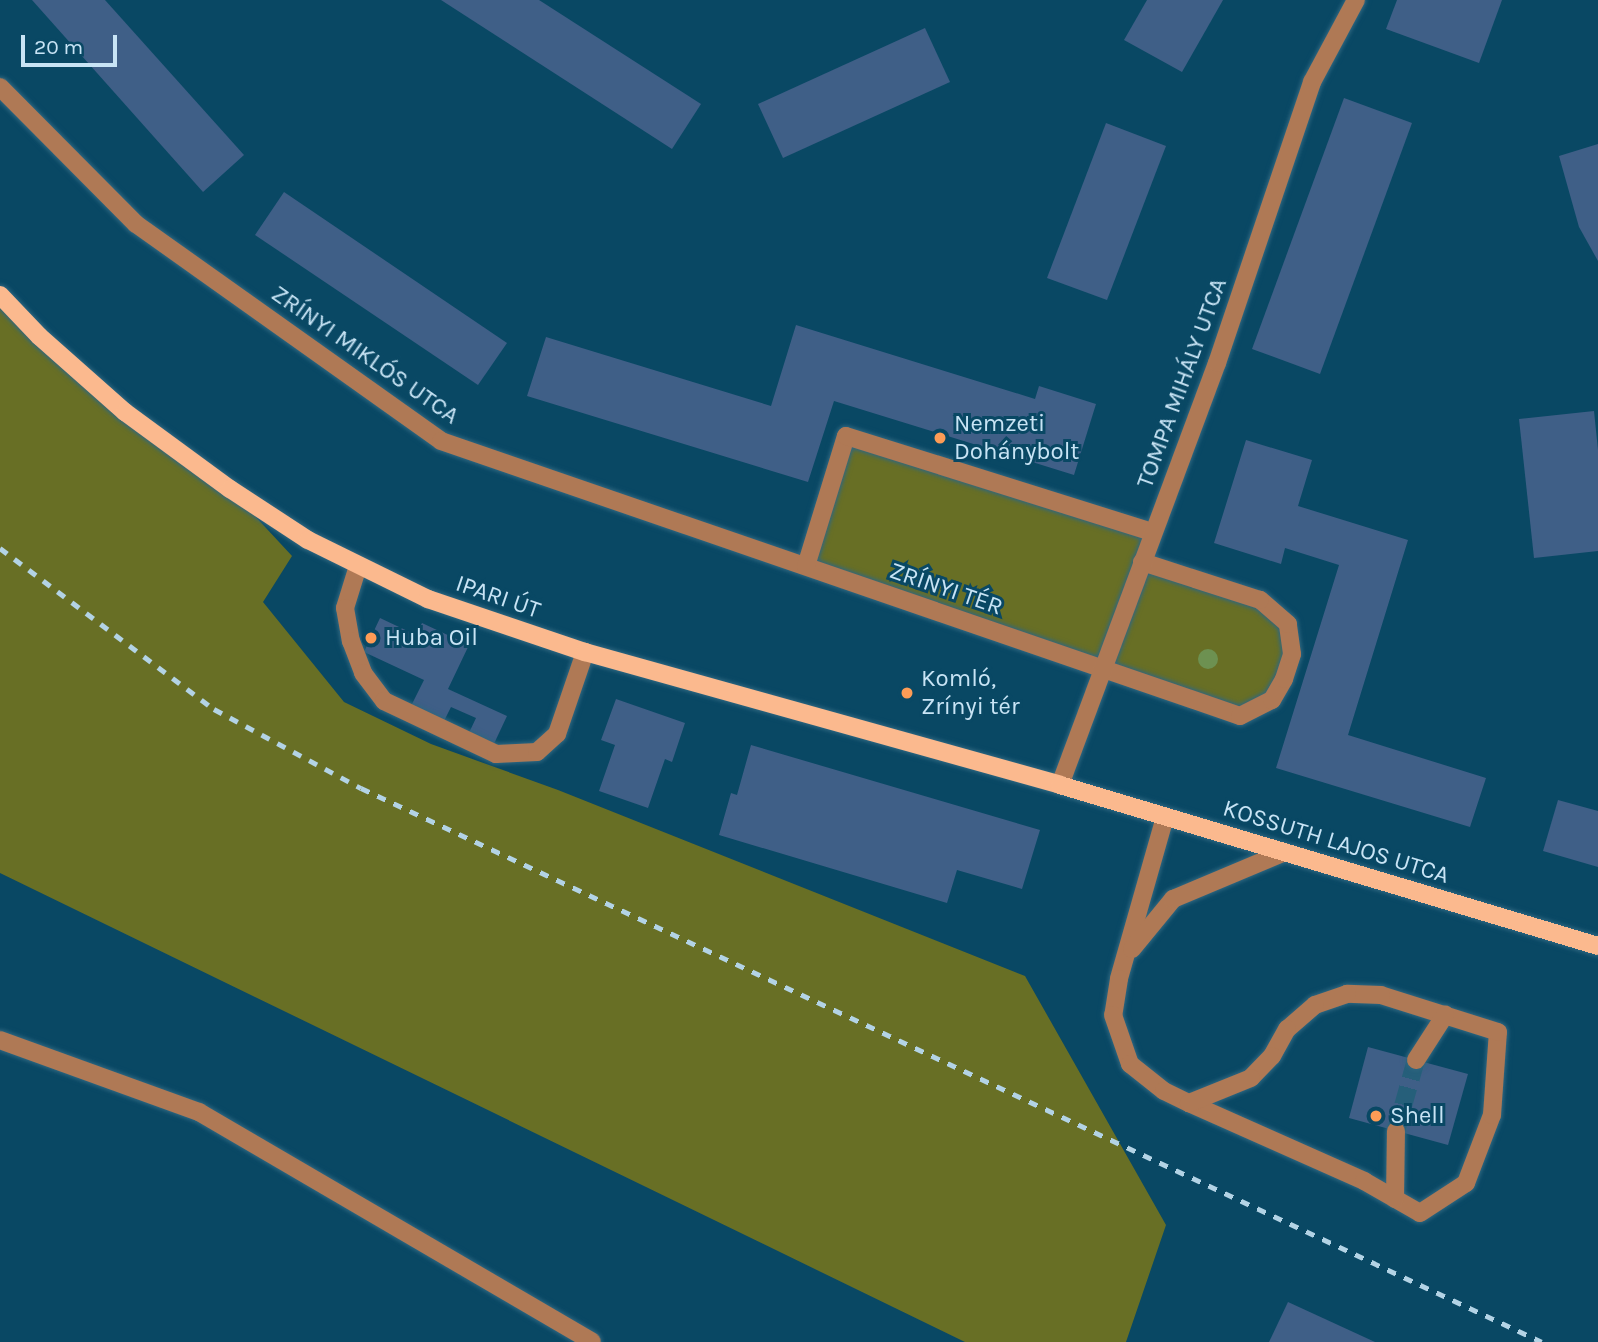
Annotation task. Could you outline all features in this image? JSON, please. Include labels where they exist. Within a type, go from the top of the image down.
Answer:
[{"type":"main road","name":"IPARI ÚT","points":[[0,295],[39,336],[125,412],[230,489],[308,540],[428,599],[585,652],[1060,785]]},
{"type":"main road","name":"KOSSUTH LAJOS UTCA","points":[[1060,785],[1598,946]]},
{"type":"street","name":"TOMPA MIHÁLY UTCA","points":[[1060,785],[1217,363],[1312,82],[1356,0]]},
{"type":"street","name":"ZRÍNYI MIKLÓS UTCA","points":[[0,87],[136,224],[441,441],[806,566]]},
{"type":"street","points":[[806,566],[846,436],[1153,532]]},
{"type":"street","name":"ZRÍNYI TÉR","points":[[806,566],[1240,716],[1272,700],[1284,678],[1292,654],[1287,624],[1260,600],[1142,562]]},
{"type":"street","points":[[358,566],[345,608],[351,641],[370,682],[384,701],[496,754],[537,752],[557,734],[585,652]]},
{"type":"street","points":[[1164,817],[1113,1015],[1130,1064],[1164,1091],[1364,1181],[1420,1213],[1466,1183],[1492,1115],[1498,1032],[1381,995],[1347,994],[1315,1005],[1287,1028],[1272,1056],[1251,1078],[1189,1102]]},
{"type":"street","points":[[1126,957],[1173,899],[1285,852]]},
{"type":"street","points":[[1416,1060],[1445,1015]]},
{"type":"street","points":[[0,1040],[199,1112],[592,1342]]},
{"type":"street","points":[[1395,1199],[1396,1131]]},
{"type":"green space","points":[[0,292],[39,336],[230,489],[292,556],[263,602],[344,702],[431,744],[558,790],[1025,976],[1166,1225],[1126,1342],[965,1342],[0,873]]},
{"type":"green space","points":[[846,436],[1153,532],[1142,562],[1260,600],[1288,624],[1284,679],[1240,716],[806,566]]},
{"type":"building","points":[[32,0],[105,0],[244,155],[203,192]]},
{"type":"building","points":[[441,0],[539,0],[701,104],[672,149]]},
{"type":"building","points":[[1147,0],[1223,0],[1182,72],[1124,40]]},
{"type":"building","points":[[1397,0],[1502,0],[1479,63],[1386,29]]},
{"type":"building","points":[[925,28],[950,82],[783,158],[758,104]]},
{"type":"building","points":[[1344,98],[1412,123],[1320,374],[1252,349]]},
{"type":"building","points":[[1106,123],[1166,146],[1107,300],[1047,278]]},
{"type":"building","points":[[1598,144],[1598,261],[1579,227],[1559,156]]},
{"type":"building","points":[[284,192],[507,343],[478,385],[255,235]]},
{"type":"building","points":[[796,325],[1035,399],[1039,386],[1096,404],[1074,475],[834,401],[808,482],[527,396],[546,337],[771,406]]},
{"type":"building","points":[[1594,411],[1598,450],[1598,551],[1534,558],[1519,419]]},
{"type":"building","points":[[1246,440],[1312,460],[1298,506],[1408,540],[1348,735],[1486,778],[1470,827],[1276,768],[1339,565],[1285,548],[1281,564],[1214,543]]},
{"type":"building","points":[[380,618],[416,635],[422,623],[469,645],[448,689],[507,716],[492,748],[467,737],[476,718],[451,707],[441,727],[408,712],[424,680],[364,652]]},
{"type":"building","points":[[616,699],[685,723],[672,762],[665,759],[648,808],[599,791],[615,745],[601,740]]},
{"type":"building","points":[[751,745],[1040,830],[1022,889],[957,870],[947,903],[719,835],[731,793],[737,795]]},
{"type":"building","points":[[1558,800],[1598,811],[1598,867],[1543,851]]},
{"type":"building","points":[[1368,1047],[1468,1074],[1448,1145],[1349,1118]]},
{"type":"building","points":[[1288,1302],[1375,1342],[1269,1342]]},
{"type":"tunnel","points":[[1396,1131],[1416,1060]]},
{"type":"railway","points":[[0,548],[214,709],[361,788],[1542,1342]]},
{"type":"place","name":"Nemzeti Dohánybolt","points":[[940,438]]},
{"type":"place","name":"Huba Oil","points":[[371,638]]},
{"type":"place","name":"Komló, Zrínyi tér","points":[[907,693]]},
{"type":"place","name":"Shell","points":[[1376,1116]]}]
